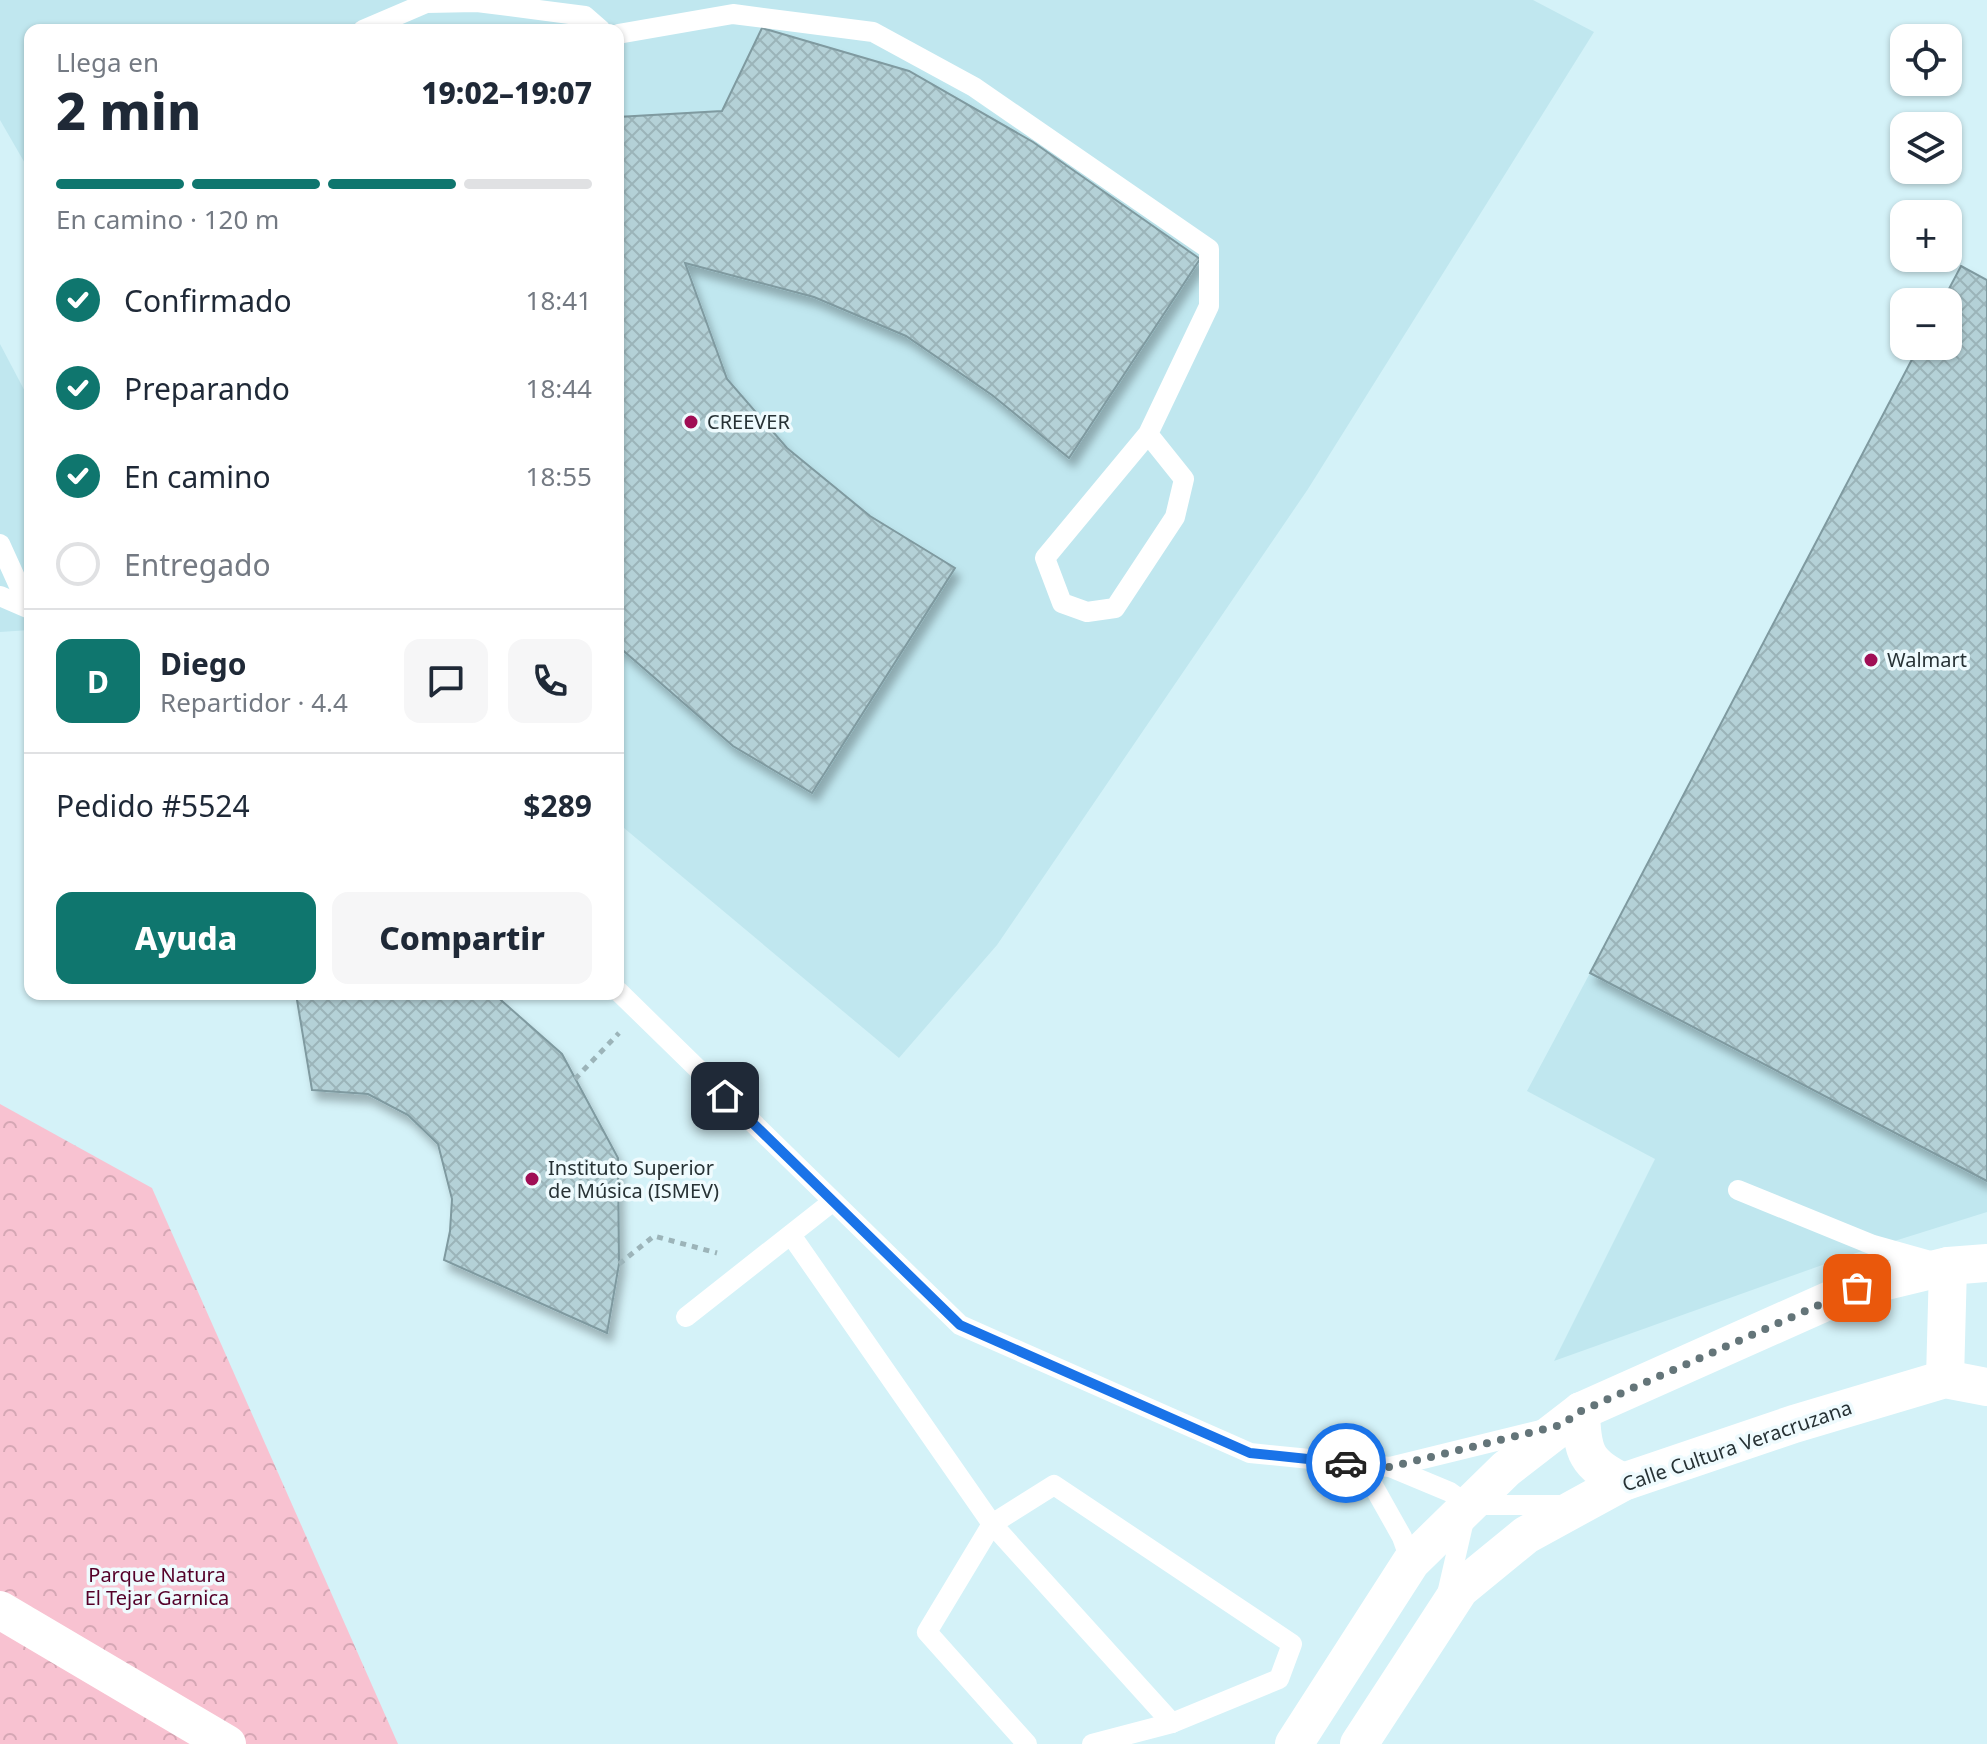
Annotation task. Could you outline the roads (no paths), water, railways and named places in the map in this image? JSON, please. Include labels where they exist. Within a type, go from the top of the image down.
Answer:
[{"type":"street","points":[[1294,1744],[1411,1562],[1506,1469],[1571,1418],[1857,1288],[1948,1266],[1987,1263]]},
{"type":"street","points":[[1945,1379],[1948,1266]]},
{"type":"street","name":"Calle Cultura Veracruzana","points":[[1359,1744],[1460,1589],[1526,1535],[1623,1482],[1794,1424],[1945,1379],[1987,1387]]},
{"type":"street","points":[[1571,1418],[1596,1469],[1623,1482]]},
{"type":"street","points":[[0,1610],[227,1744]]},
{"type":"lane","points":[[377,24],[426,3],[477,2],[585,16],[594,24]]},
{"type":"lane","points":[[624,33],[733,14],[873,32],[974,87],[1209,249],[1209,306],[1148,434],[1045,558],[1062,603],[1087,612],[1115,608],[1175,517],[1184,479],[1148,434]]},
{"type":"lane","points":[[0,544],[24,598]]},
{"type":"lane","points":[[0,596],[24,607]]},
{"type":"lane","points":[[624,997],[960,1325],[1250,1453],[1390,1467],[1450,1492],[1468,1505],[1582,1505]]},
{"type":"lane","points":[[1738,1190],[1873,1245],[1948,1266]]},
{"type":"lane","points":[[686,1317],[832,1202]]},
{"type":"lane","points":[[791,1235],[992,1524],[1172,1723]]},
{"type":"lane","points":[[1390,1467],[1571,1418]]},
{"type":"lane","points":[[1361,1464],[1402,1537],[1411,1562]]},
{"type":"lane","points":[[1027,1744],[927,1632],[992,1524],[1054,1485],[1292,1644],[1279,1679],[1172,1723],[1092,1744]]},
{"type":"lane","points":[[1441,1619],[1468,1505]]},
{"type":"place","name":"CREEVER","points":[[691,422]]},
{"type":"place","name":"Walmart","points":[[1871,660]]},
{"type":"place","name":"Instituto Superior de Música (ISMEV)","points":[[532,1179]]},
{"type":"park label","name":"Parque Natura El Tejar Garnica","points":[[157,1586]]}]
